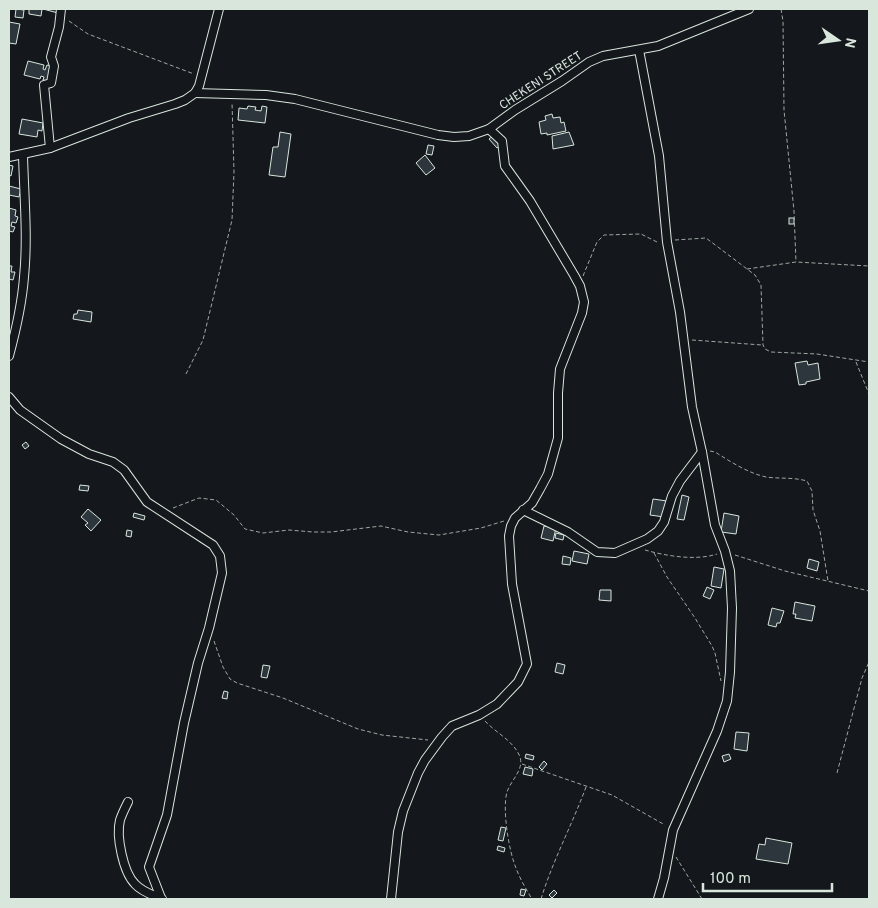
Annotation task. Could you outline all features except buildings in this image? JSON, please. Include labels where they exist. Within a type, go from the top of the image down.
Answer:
[{"type":"street","points":[[9,157],[50,148],[129,118],[180,102],[195,93],[202,77],[219,9]]},
{"type":"street","name":"CHEKENI STREET","points":[[195,93],[296,99],[438,135],[469,136],[489,129],[515,110],[562,82],[589,62],[603,56],[658,46],[750,9]]},
{"type":"street","points":[[50,148],[44,85],[51,82],[52,78],[54,66],[51,57],[62,11]]},
{"type":"street","points":[[639,50],[659,156],[667,242],[680,312],[692,407],[715,525],[730,571],[732,608],[727,701],[717,731],[674,830],[658,899]]},
{"type":"street","points":[[391,899],[398,832],[403,811],[418,773],[437,743],[452,726],[480,715],[497,704],[518,682],[527,664],[514,598],[509,548],[511,526],[515,518],[532,503],[548,474],[558,438],[560,369],[582,313],[584,302],[578,283],[530,201],[505,166],[502,142],[489,129]]},
{"type":"street","points":[[9,356],[21,307],[25,276],[23,155]]},
{"type":"street","points":[[9,397],[20,410],[61,439],[89,454],[113,462],[124,470],[147,502],[212,545],[220,556],[222,572],[184,723],[167,815],[149,867],[162,899]]},
{"type":"street","points":[[523,510],[568,532],[597,552],[615,553],[647,539],[658,531],[664,522],[672,496],[680,481],[702,452]]},
{"type":"street","points":[[128,802],[120,822],[119,838],[126,871],[135,884],[146,893],[162,899]]},
{"type":"path","points":[[781,9],[783,21],[784,110],[794,211],[796,262]]},
{"type":"path","points":[[62,11],[68,21],[88,34],[202,77]]},
{"type":"path","points":[[186,374],[203,340],[232,220],[234,172],[231,94]]},
{"type":"path","points":[[578,283],[586,271],[597,242],[604,235],[641,234],[657,244],[681,238],[706,238],[755,275],[761,285],[763,345],[765,349],[771,352],[817,354],[869,362]]},
{"type":"path","points":[[746,269],[796,262],[869,266]]},
{"type":"path","points":[[683,340],[763,345]]},
{"type":"path","points":[[856,361],[869,394]]},
{"type":"path","points":[[702,452],[715,452],[754,473],[767,477],[807,481],[812,491],[813,510],[820,531],[828,582]]},
{"type":"path","points":[[163,512],[199,498],[216,500],[234,515],[245,529],[263,533],[289,530],[331,532],[382,526],[408,532],[439,535],[481,528],[515,518]]},
{"type":"path","points":[[630,546],[654,552],[698,557],[710,556],[725,551],[785,572],[869,592]]},
{"type":"path","points":[[654,552],[667,577],[712,646],[721,682]]},
{"type":"path","points":[[209,628],[223,667],[230,679],[237,683],[283,698],[358,729],[382,736],[424,738],[437,743]]},
{"type":"path","points":[[837,774],[862,678],[869,662]]},
{"type":"path","points":[[480,715],[489,726],[514,747],[519,756],[521,764],[518,774],[508,791],[505,806],[515,867],[532,899]]},
{"type":"path","points":[[521,764],[612,795],[674,830]]},
{"type":"path","points":[[541,899],[549,874],[586,786]]},
{"type":"path","points":[[670,847],[702,899]]}]
